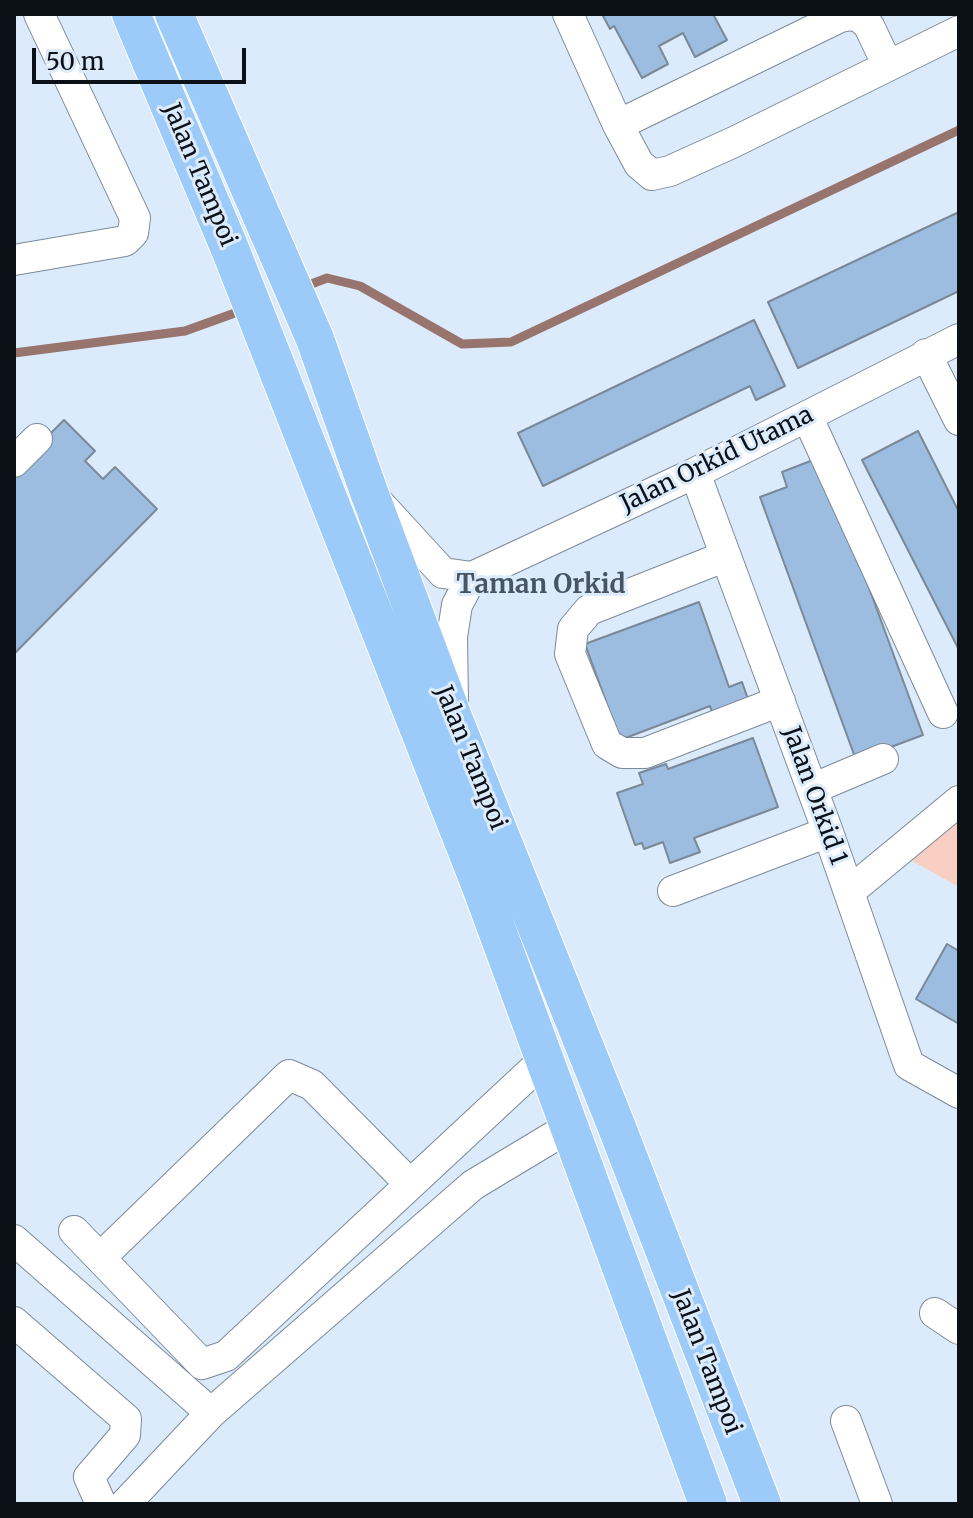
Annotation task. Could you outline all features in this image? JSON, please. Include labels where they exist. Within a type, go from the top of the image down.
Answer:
[{"type":"main road","name":"Jalan Tampoi","points":[[131,14],[230,249],[480,884],[708,1504]]},
{"type":"main road","name":"Jalan Tampoi","points":[[174,14],[268,224],[315,339],[454,720],[616,1125],[762,1504]]},
{"type":"street","points":[[14,260],[125,241],[133,233],[135,218],[39,14]]},
{"type":"street","points":[[568,14],[618,125],[639,164],[652,175],[670,171],[734,142],[959,31]]},
{"type":"street","points":[[618,125],[840,17],[851,15],[861,18],[869,26],[888,66]]},
{"type":"street","name":"Jalan Orkid Utama","points":[[472,577],[695,473],[959,339]]},
{"type":"street","points":[[926,354],[959,420]]},
{"type":"street","points":[[807,416],[943,713]]},
{"type":"street","points":[[14,462],[37,439]]},
{"type":"street","name":"Jalan Orkid 1","points":[[695,473],[828,832],[909,1065],[959,1093]]},
{"type":"street","points":[[369,492],[443,573],[472,577],[457,605],[452,637],[454,720]]},
{"type":"street","points":[[726,556],[589,610],[573,629],[570,654],[607,744],[622,753],[645,753],[780,701]]},
{"type":"street","points":[[812,789],[883,759]]},
{"type":"street","points":[[849,892],[959,801]]},
{"type":"street","points":[[673,891],[828,832]]},
{"type":"street","points":[[74,1231],[202,1364],[226,1356],[545,1059]]},
{"type":"street","points":[[100,1258],[289,1075],[312,1085],[410,1184]]},
{"type":"street","points":[[125,1504],[211,1413],[473,1185],[571,1126]]},
{"type":"street","points":[[14,1240],[211,1413]]},
{"type":"street","points":[[14,1322],[126,1419],[125,1435],[89,1477],[101,1504]]},
{"type":"street","points":[[846,1421],[877,1504]]},
{"type":"shaded area","points":[[959,792],[959,887],[887,847]]},
{"type":"building","points":[[602,14],[713,14],[727,40],[695,57],[683,33],[659,46],[668,64],[642,78],[614,26],[610,29]]},
{"type":"building","points":[[959,212],[959,291],[798,368],[768,302]]},
{"type":"building","points":[[754,320],[785,386],[756,400],[750,386],[543,486],[518,433]]},
{"type":"building","points":[[64,420],[95,451],[85,461],[103,479],[115,467],[157,509],[14,654],[14,470]]},
{"type":"building","points":[[918,431],[959,512],[959,650],[862,460]]},
{"type":"building","points":[[821,457],[923,735],[856,760],[760,497],[787,487],[782,472]]},
{"type":"building","points":[[699,602],[729,687],[742,682],[749,702],[713,716],[710,706],[620,740],[585,644]]},
{"type":"building","points":[[753,738],[778,807],[694,838],[700,852],[670,863],[663,842],[644,849],[642,843],[635,845],[617,793],[643,784],[639,773],[666,764],[668,769]]},
{"type":"building","points":[[947,944],[959,951],[959,1024],[916,999]]},
{"type":"waterway","points":[[301,288],[327,278],[360,286],[462,344],[511,342],[959,130]]},
{"type":"waterway","points":[[14,353],[185,331],[246,309]]},
{"type":"district","name":"Taman Orkid","points":[[541,586]]}]
